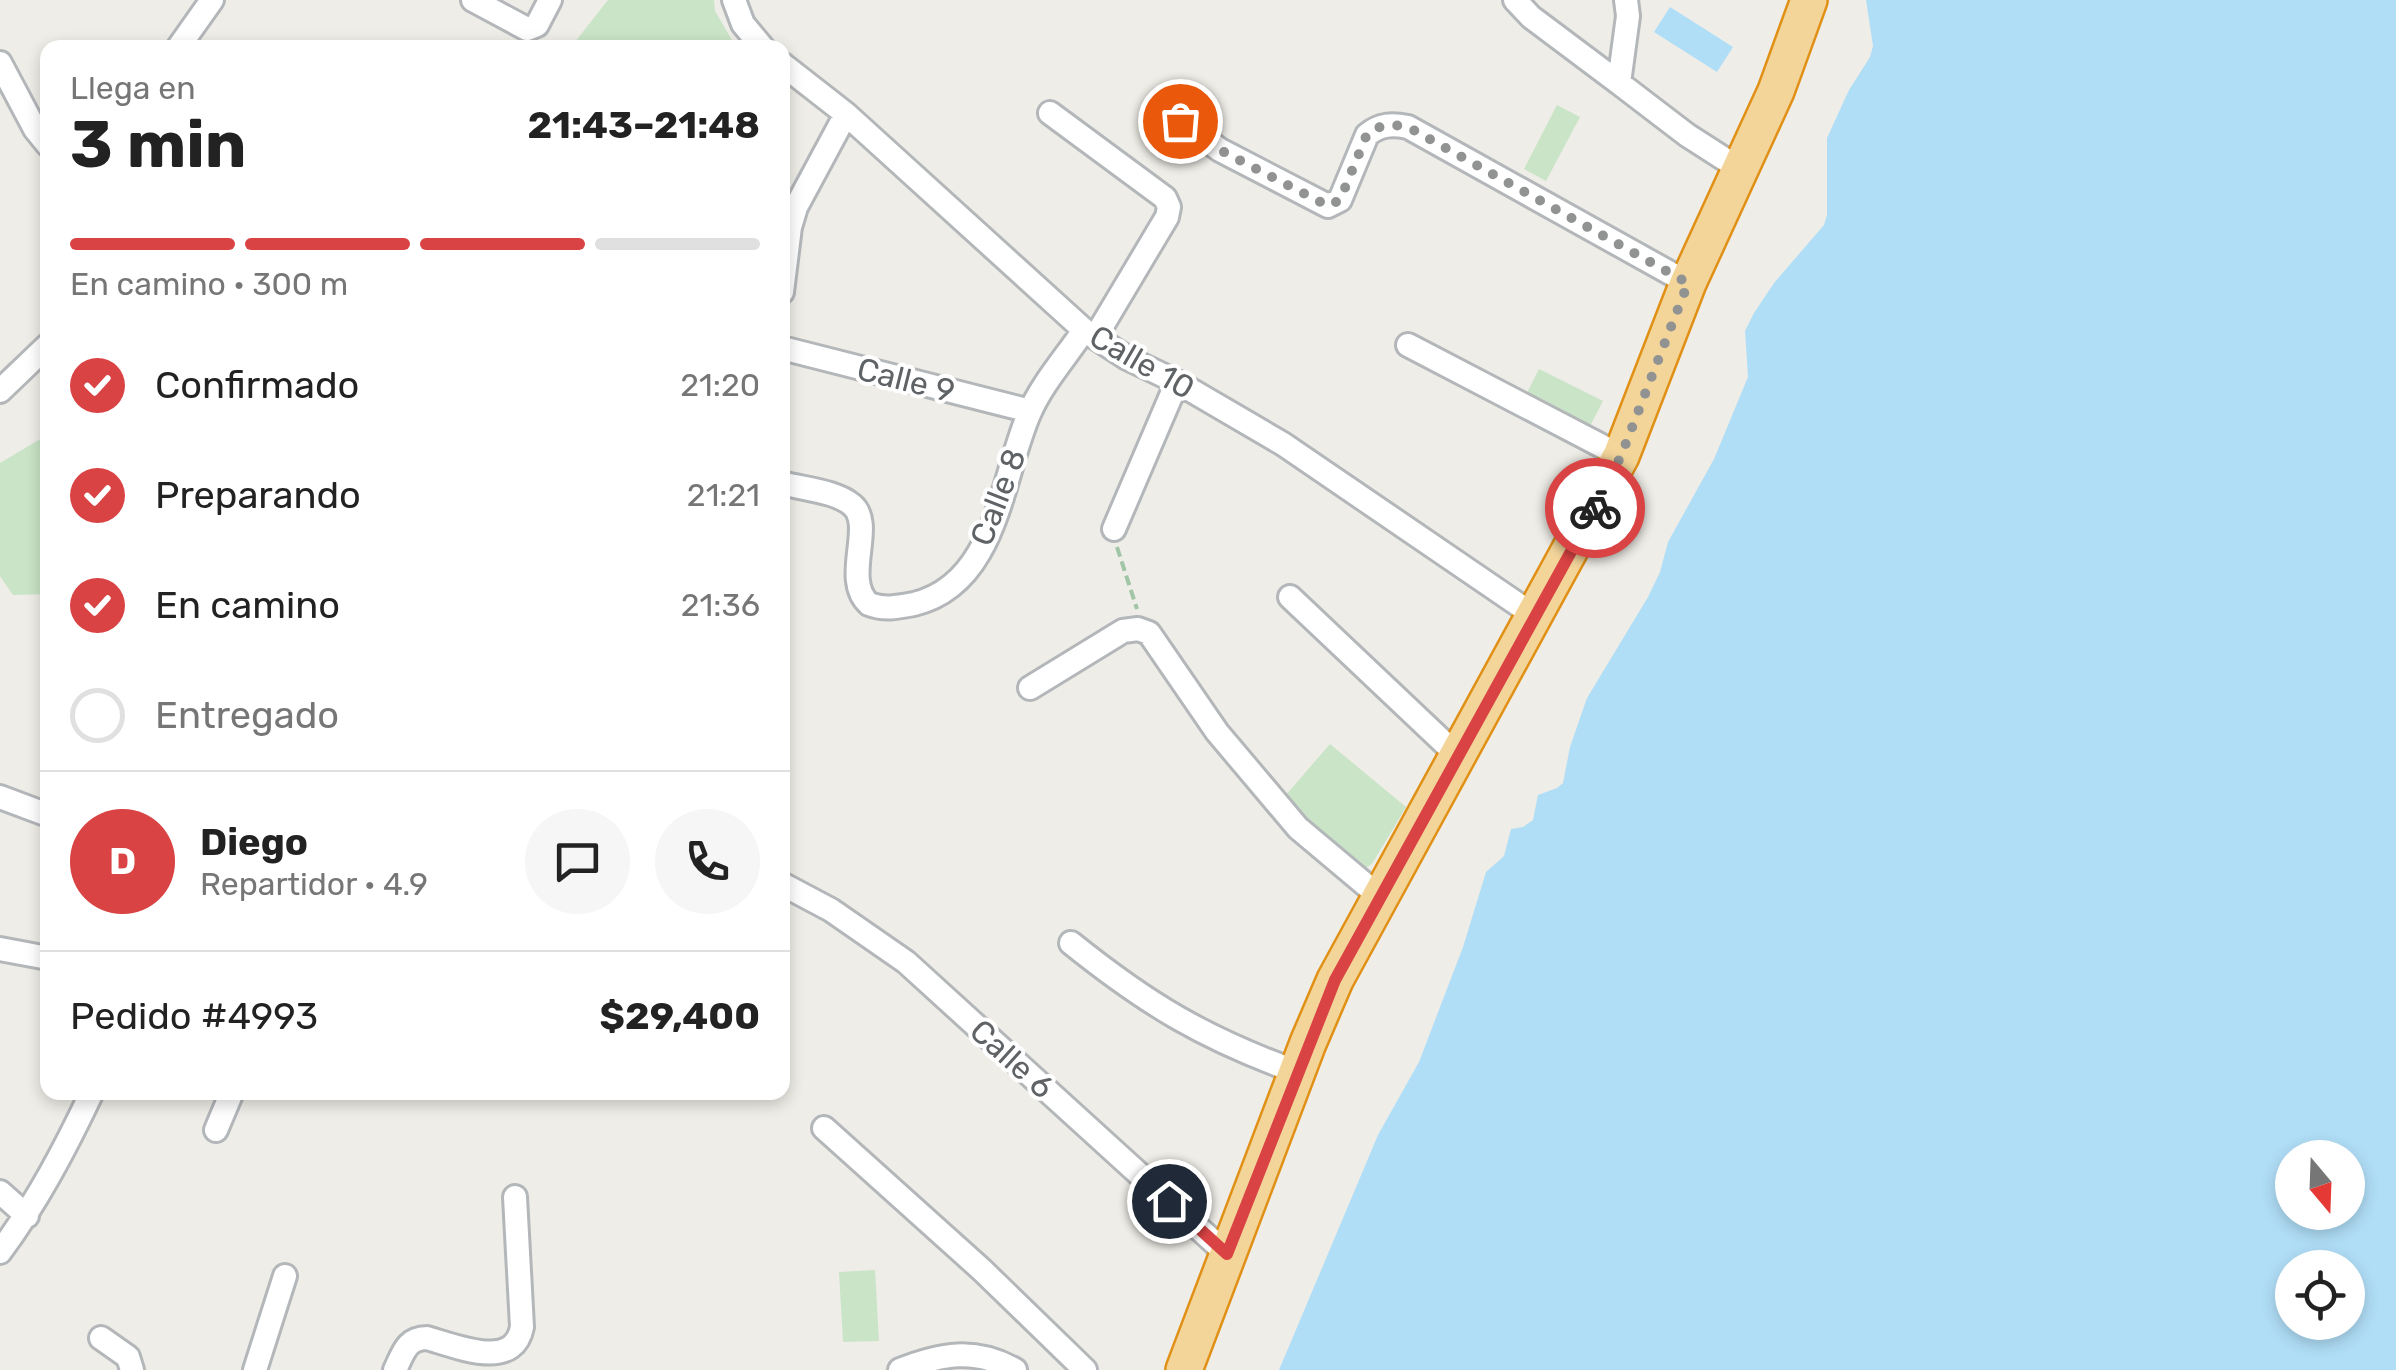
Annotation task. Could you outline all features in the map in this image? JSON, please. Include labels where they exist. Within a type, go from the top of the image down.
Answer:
[{"type":"highway","points":[[1184,1370],[1296,1072],[1335,980],[1621,456],[1688,283],[1776,91],[1809,0]]},
{"type":"street","points":[[184,40],[212,0]]},
{"type":"street","points":[[473,0],[527,29],[537,24],[550,0]]},
{"type":"street","points":[[734,0],[743,24],[756,40]]},
{"type":"street","points":[[1516,0],[1531,17],[1688,135],[1740,169]]},
{"type":"street","points":[[1619,83],[1628,16],[1626,0]]},
{"type":"street","points":[[0,63],[40,134]]},
{"type":"street","name":"Calle 10","points":[[790,70],[846,114],[1090,333],[1326,471],[1535,616]]},
{"type":"street","name":"Calle 8","points":[[790,485],[855,506],[860,518],[857,587],[868,604],[898,608],[922,602],[952,584],[972,563],[986,540],[1030,411],[1090,333],[1167,216],[1169,207],[1165,198],[1050,113]]},
{"type":"street","points":[[790,227],[796,207],[846,114]]},
{"type":"street","points":[[1180,121],[1220,150],[1328,206],[1340,200],[1367,134],[1392,124],[1408,127],[1688,283]]},
{"type":"street","points":[[1408,345],[1621,456]]},
{"type":"street","name":"Calle 9","points":[[790,350],[1030,411]]},
{"type":"street","points":[[0,391],[40,354]]},
{"type":"street","points":[[1114,529],[1177,382]]},
{"type":"street","points":[[1290,597],[1457,755]]},
{"type":"street","points":[[1030,688],[1123,631],[1138,629],[1149,633],[1217,732],[1298,828],[1379,896]]},
{"type":"street","points":[[0,797],[40,812]]},
{"type":"street","name":"Calle 6","points":[[790,888],[832,910],[906,962],[1227,1254]]},
{"type":"street","points":[[1071,943],[1126,988],[1175,1019],[1230,1048],[1296,1072]]},
{"type":"street","points":[[0,948],[40,957]]},
{"type":"street","points":[[0,1252],[61,1156],[88,1100]]},
{"type":"street","points":[[216,1130],[229,1100]]},
{"type":"street","points":[[824,1128],[982,1270],[1085,1370]]},
{"type":"street","points":[[0,1192],[26,1216]]},
{"type":"street","points":[[395,1370],[409,1342],[418,1338],[502,1358],[514,1352],[522,1327],[515,1197]]},
{"type":"street","points":[[255,1370],[284,1276]]},
{"type":"street","points":[[100,1338],[128,1357],[132,1370]]},
{"type":"street","points":[[900,1370],[946,1354],[974,1354],[1015,1370]]},
{"type":"path","points":[[1114,529],[1132,588],[1138,629]]},
{"type":"green space","points":[[608,0],[714,0],[715,11],[732,40],[577,40]]},
{"type":"green space","points":[[1557,105],[1580,117],[1546,181],[1524,169]]},
{"type":"green space","points":[[1539,369],[1603,401],[1590,426],[1526,395]]},
{"type":"green space","points":[[40,439],[40,594],[13,595],[0,576],[0,463]]},
{"type":"green space","points":[[1330,744],[1406,807],[1367,867],[1352,863],[1285,796]]},
{"type":"green space","points":[[875,1270],[879,1341],[843,1342],[839,1272]]},
{"type":"water","points":[[1866,0],[2396,0],[2396,1370],[1279,1370],[1378,1135],[1419,1062],[1463,947],[1486,872],[1504,856],[1511,829],[1533,820],[1538,795],[1563,783],[1570,747],[1587,698],[1648,597],[1668,542],[1714,459],[1748,377],[1745,331],[1774,283],[1824,225],[1827,138],[1849,90],[1873,46]]},
{"type":"water","points":[[1670,7],[1733,47],[1717,72],[1654,32]]},
{"type":"way so far","points":[[1180,121],[1220,150],[1328,206],[1340,200],[1367,134],[1392,124],[1408,127],[1688,283],[1621,456],[1595,508]]},
{"type":"route","points":[[1169,1201],[1227,1254],[1335,980],[1595,508]]}]
